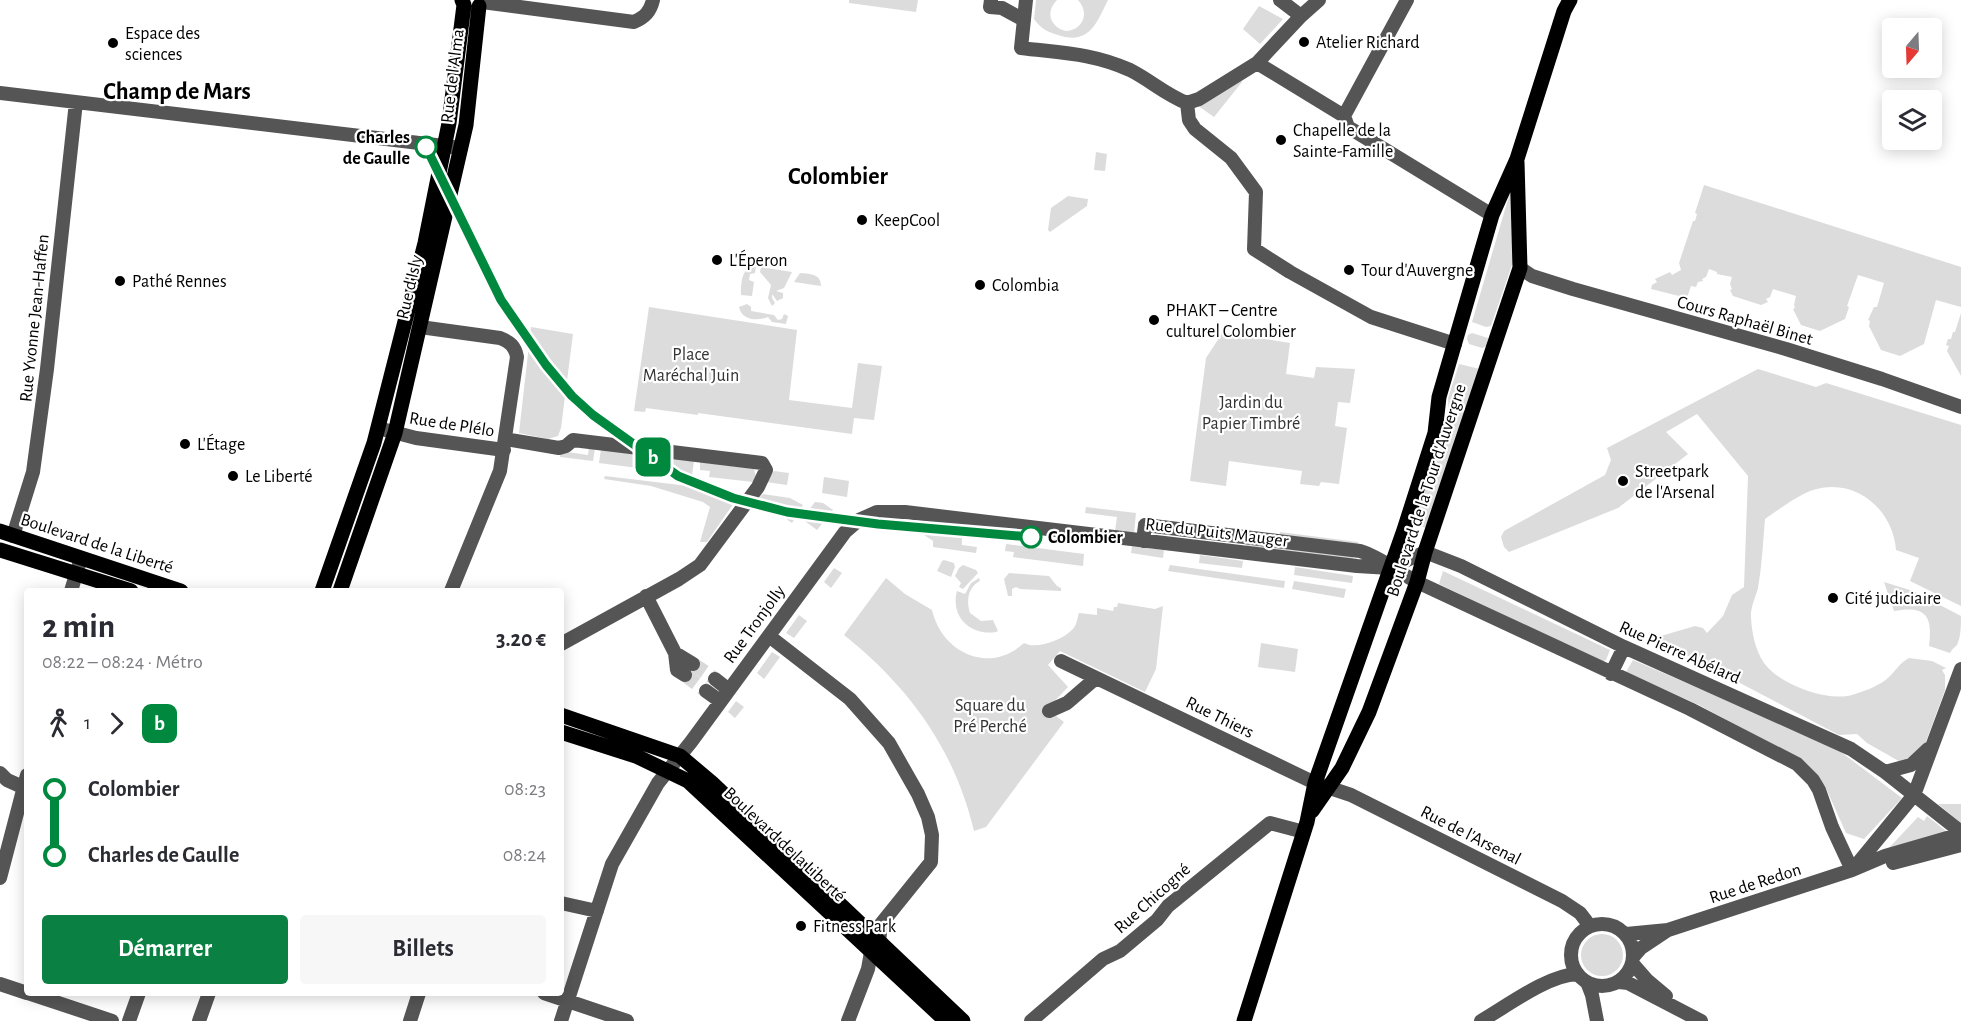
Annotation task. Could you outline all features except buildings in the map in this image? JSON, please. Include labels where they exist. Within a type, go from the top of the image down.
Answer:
[{"type":"main road","name":"Rue de l'Alma","points":[[445,146],[473,3]]},
{"type":"main road","name":"Rue de l'Alma","points":[[461,149],[466,125],[473,3]]},
{"type":"main road","name":"Boulevard de la Tour d'Auvergne","points":[[1244,1021],[1308,816],[1322,786],[1435,433],[1439,397],[1492,215],[1517,159],[1566,4]]},
{"type":"main road","name":"Rue d'Isly","points":[[323,588],[378,428],[430,225],[445,146]]},
{"type":"main road","name":"Rue d'Isly","points":[[341,588],[395,433],[461,149]]},
{"type":"main road","name":"Boulevard de la Tour d'Auvergne","points":[[1322,786],[1342,768],[1368,712],[1417,582],[1520,268],[1517,159]]},
{"type":"main road","name":"Boulevard de la Liberté","points":[[7,533],[172,588]]},
{"type":"main road","name":"Boulevard de la Liberté","points":[[0,550],[121,588]]},
{"type":"main road","name":"Boulevard de la Liberté","points":[[564,716],[680,756],[711,783],[875,947],[945,1021]]},
{"type":"main road","name":"Boulevard de la Liberté","points":[[564,733],[636,756],[688,781],[875,947],[963,1021]]},
{"type":"street","points":[[473,3],[560,6],[634,22],[645,17],[653,0]]},
{"type":"street","points":[[1026,0],[1021,48],[1086,54],[1133,72],[1187,103],[1199,99],[1257,63],[1319,0]]},
{"type":"street","points":[[1280,0],[1301,16]]},
{"type":"street","points":[[1344,116],[1407,0]]},
{"type":"street","points":[[994,5],[1024,20]]},
{"type":"street","points":[[1257,63],[1344,116],[1348,127],[1492,215]]},
{"type":"street","points":[[0,93],[461,149]]},
{"type":"street","name":"Rue Yvonne Jean-Haffen","points":[[7,533],[33,472],[47,369],[76,102]]},
{"type":"street","points":[[1187,103],[1189,120],[1195,129],[1231,158],[1256,192],[1254,249],[1371,317],[1455,344]]},
{"type":"street","name":"Cours Raphaël Binet","points":[[1520,268],[1532,276],[1573,289],[1792,351],[1961,407]]},
{"type":"street","points":[[420,327],[500,338],[512,344],[516,349],[517,357],[500,471],[453,588]]},
{"type":"street","points":[[378,428],[395,433]]},
{"type":"street","name":"Rue de Plélo","points":[[395,433],[504,445],[559,447],[566,446],[573,440],[762,463],[766,470],[758,487],[700,565],[646,596]]},
{"type":"street","name":"Rue du Puits Mauger","points":[[863,517],[877,512],[905,512],[1346,565],[1390,568],[1425,552]]},
{"type":"street","name":"Rue Tronjolly","points":[[680,756],[826,556],[846,532],[863,517]]},
{"type":"street","name":"Rue du Puits Mauger","points":[[1143,541],[1145,525],[1360,551],[1376,556],[1390,568],[1417,582]]},
{"type":"street","name":"Rue Pierre Abélard","points":[[1425,552],[1461,566],[1624,647],[1851,749],[1886,772],[1961,833]]},
{"type":"street","points":[[72,588],[81,558]]},
{"type":"street","points":[[1417,582],[1690,709],[1797,764],[1819,790],[1832,827],[1852,870]]},
{"type":"street","points":[[564,642],[646,596],[675,653],[677,670],[689,670]]},
{"type":"street","points":[[769,636],[850,699],[874,724],[901,762],[928,817],[932,843],[931,862],[881,924],[868,969],[848,1021]]},
{"type":"street","points":[[1611,674],[1624,647]]},
{"type":"street","name":"Rue Thiers","points":[[1061,661],[1322,786]]},
{"type":"street","points":[[1852,870],[1914,795],[1961,669]]},
{"type":"street","points":[[1049,711],[1067,703],[1096,678]]},
{"type":"street","points":[[715,679],[724,695]]},
{"type":"street","points":[[706,691],[724,695]]},
{"type":"street","points":[[1886,772],[1911,765],[1932,745]]},
{"type":"street","points":[[561,1021],[617,853],[658,783],[680,756]]},
{"type":"street","points":[[0,773],[7,780],[24,784]]},
{"type":"street","name":"Rue de l'Arsenal","points":[[1322,786],[1351,795],[1562,901],[1580,914],[1590,926]]},
{"type":"street","points":[[0,878],[3,859],[24,791]]},
{"type":"street","name":"Rue Chicogné","points":[[1031,1021],[1103,959],[1120,951],[1157,920],[1168,906],[1270,823],[1304,832]]},
{"type":"street","points":[[1852,870],[1885,856],[1961,833]]},
{"type":"street","points":[[1852,870],[1888,864],[1961,845]]},
{"type":"street","name":"Rue de Redon","points":[[1626,934],[1668,930],[1852,870]]},
{"type":"street","points":[[564,904],[597,911]]},
{"type":"street","points":[[1604,924],[1612,925],[1626,934],[1633,948],[1633,960],[1630,971],[1603,995],[1597,1021],[1592,995],[1571,959],[1573,943],[1577,936],[1590,926],[1604,924]]},
{"type":"street","name":"Rue de Redon","points":[[1633,960],[1641,948],[1668,930]]},
{"type":"street","points":[[1633,960],[1647,980],[1681,1009]]},
{"type":"street","points":[[1481,1021],[1552,980],[1567,974],[1582,978],[1594,985],[1628,983],[1701,1021]]},
{"type":"street","points":[[0,984],[24,992]]},
{"type":"street","points":[[36,996],[112,1021]]},
{"type":"street","points":[[129,1021],[137,996]]},
{"type":"street","points":[[199,1021],[208,996]]},
{"type":"street","points":[[410,1021],[418,996]]},
{"type":"street","points":[[552,996],[627,1021]]},
{"type":"green space","points":[[849,0],[918,0],[916,12],[849,3]]},
{"type":"green space","points":[[1036,0],[1057,0],[1051,9],[1051,18],[1056,26],[1066,31],[1077,28],[1083,20],[1084,10],[1078,0],[1108,0],[1091,29],[1086,34],[1071,38],[1049,32],[1037,23],[1034,19]]},
{"type":"green space","points":[[1259,6],[1283,19],[1260,44],[1243,29]]},
{"type":"green space","points":[[1240,79],[1242,82],[1214,117],[1197,105]]},
{"type":"green space","points":[[1096,152],[1107,154],[1105,171],[1094,170]]},
{"type":"green space","points":[[1704,185],[1961,267],[1961,307],[1936,300],[1924,344],[1900,356],[1881,350],[1869,326],[1870,321],[1868,320],[1874,307],[1877,307],[1884,283],[1858,275],[1845,319],[1820,331],[1801,325],[1793,309],[1796,296],[1773,289],[1770,297],[1766,299],[1768,302],[1761,305],[1733,296],[1730,290],[1732,289],[1730,284],[1732,277],[1717,274],[1709,269],[1703,281],[1698,282],[1696,287],[1691,286],[1687,298],[1651,289],[1652,285],[1657,282],[1655,279],[1681,270],[1679,263],[1693,221],[1695,221],[1697,214],[1695,213]]},
{"type":"green space","points":[[1511,189],[1514,259],[1491,326],[1486,327],[1472,322]]},
{"type":"green space","points":[[1068,196],[1088,199],[1087,206],[1050,232],[1048,230],[1051,208]]},
{"type":"green space","points":[[756,266],[755,273],[750,274],[749,280],[754,282],[752,296],[741,295],[745,272]]},
{"type":"green space","points":[[761,267],[792,272],[784,288],[776,291],[783,293],[783,298],[777,301],[772,294],[775,303],[772,306],[768,298],[771,285],[760,272]]},
{"type":"green space","points":[[800,273],[817,277],[821,286],[794,282]]},
{"type":"green space","points":[[747,304],[751,307],[751,311],[774,315],[778,320],[782,319],[784,314],[788,316],[786,324],[772,322],[768,317],[755,319],[743,315],[739,307]]},
{"type":"green space","name":"Place Maréchal Juin","points":[[649,307],[797,330],[789,400],[852,408],[858,363],[882,366],[874,420],[854,418],[852,434],[698,413],[698,415],[646,408],[645,412],[634,411]]},
{"type":"green space","points":[[1961,313],[1961,376],[1947,351],[1949,346],[1946,345],[1955,332]]},
{"type":"green space","points":[[531,327],[573,334],[561,428],[558,436],[548,439],[519,433]]},
{"type":"green space","name":"Jardin du Papier Timbré","points":[[1223,332],[1290,343],[1286,374],[1314,378],[1316,367],[1355,369],[1350,403],[1338,402],[1335,426],[1347,428],[1339,484],[1321,482],[1319,486],[1300,484],[1302,471],[1229,461],[1226,486],[1190,481],[1206,358]]},
{"type":"green space","points":[[1472,333],[1488,338],[1487,346],[1482,348],[1469,344],[1468,335]]},
{"type":"green space","points":[[1459,364],[1480,369],[1427,528],[1414,525],[1449,415],[1448,398]]},
{"type":"green space","points":[[1758,369],[1816,387],[1826,383],[1961,425],[1961,606],[1910,581],[1919,558],[1896,550],[1888,522],[1869,500],[1857,492],[1829,487],[1813,490],[1794,499],[1765,519],[1758,588],[1751,620],[1758,652],[1771,671],[1804,690],[1829,696],[1841,696],[1852,695],[1881,683],[1909,658],[1932,661],[1946,668],[1942,670],[1945,675],[1945,690],[1925,744],[1904,764],[1867,743],[1857,734],[1839,735],[1654,638],[1695,626],[1703,628],[1707,633],[1723,616],[1732,595],[1744,587],[1748,476],[1697,414],[1666,432],[1688,454],[1618,508],[1509,552],[1504,547],[1501,537],[1504,531],[1605,475],[1611,460],[1607,448]]},
{"type":"green space","points":[[589,447],[595,448],[593,461],[560,457],[561,451],[588,455]]},
{"type":"green space","points":[[601,449],[694,461],[692,475],[599,463]]},
{"type":"green space","points":[[700,462],[754,469],[756,477],[753,482],[709,477],[710,471],[700,470]]},
{"type":"green space","points":[[774,471],[789,473],[787,485],[766,482]]},
{"type":"green space","points":[[605,476],[730,491],[738,497],[707,542],[700,542],[710,507],[703,502],[651,486],[604,479]]},
{"type":"green space","points":[[824,477],[849,481],[847,497],[822,493]]},
{"type":"green space","points":[[763,494],[790,498],[803,505],[792,523],[758,499]]},
{"type":"green space","points":[[815,502],[823,503],[833,510],[817,530],[802,519]]},
{"type":"green space","points":[[1086,507],[1136,513],[1134,533],[1115,531],[1117,517],[1085,513]]},
{"type":"green space","points":[[905,522],[928,534],[962,538],[962,545],[977,547],[976,553],[933,547],[933,541]]},
{"type":"green space","points":[[1280,532],[1358,542],[1357,549],[1279,538]]},
{"type":"green space","points":[[1247,542],[1353,556],[1352,562],[1246,547]]},
{"type":"green space","points":[[1006,544],[1084,554],[1083,566],[1013,557],[1014,552],[1005,551]]},
{"type":"green space","points":[[1132,546],[1164,550],[1163,558],[1131,553]]},
{"type":"green space","points":[[1200,555],[1243,561],[1242,568],[1199,563]]},
{"type":"green space","points":[[944,560],[954,563],[955,567],[951,577],[937,571]]},
{"type":"green space","points":[[963,565],[978,573],[963,589],[959,587],[961,583],[955,576]]},
{"type":"green space","points":[[1170,565],[1285,581],[1284,588],[1168,571]]},
{"type":"green space","points":[[1295,567],[1353,576],[1352,583],[1294,575]]},
{"type":"green space","points":[[834,568],[842,573],[831,588],[824,582]]},
{"type":"green space","points":[[1443,571],[1610,650],[1606,660],[1602,662],[1439,584]]},
{"type":"green space","points":[[1009,573],[1049,576],[1061,588],[1061,591],[1016,587],[1012,589],[1012,596],[1008,596],[1004,579]]},
{"type":"green space","name":"Square du Pré Perché","points":[[886,578],[905,594],[932,610],[937,625],[956,648],[969,655],[982,658],[1010,653],[1024,643],[1042,645],[1056,640],[1074,628],[1079,613],[1097,615],[1097,608],[1113,611],[1118,603],[1155,609],[1163,606],[1156,669],[1145,692],[1060,651],[1048,665],[1068,687],[1047,709],[1064,722],[986,827],[974,831],[954,773],[926,721],[889,676],[844,635]]},
{"type":"green space","points":[[979,578],[980,581],[969,595],[970,613],[981,621],[993,620],[998,631],[996,632],[978,631],[971,628],[964,623],[957,609],[957,591],[965,594],[971,583]]},
{"type":"green space","points":[[1294,581],[1346,589],[1344,598],[1292,589]]},
{"type":"green space","points":[[1884,582],[1913,591],[1961,616],[1958,642],[1950,653],[1929,646],[1930,627],[1925,615],[1914,610],[1894,611]]},
{"type":"green space","points":[[799,615],[807,621],[794,638],[786,633]]},
{"type":"green space","points":[[1261,643],[1298,649],[1295,672],[1258,667]]},
{"type":"green space","points":[[772,652],[780,657],[764,679],[757,673]]},
{"type":"green space","points":[[1633,660],[1833,746],[1902,798],[1864,839],[1846,833],[1825,786],[1803,761],[1699,705],[1626,672]]},
{"type":"green space","points":[[736,701],[744,707],[735,718],[728,712]]},
{"type":"green space","points":[[1938,804],[1961,804],[1961,823]]},
{"type":"green space","points":[[1927,816],[1950,834],[1886,851],[1918,817],[1924,821]]},
{"type":"green space","points":[[1602,934],[1617,940],[1623,955],[1617,970],[1602,976],[1587,970],[1581,955],[1587,940]]},
{"type":"tunnel","points":[[693,664],[715,679]]},
{"type":"tunnel","points":[[685,675],[706,691]]},
{"type":"metro line","name":"b","points":[[426,147],[501,300],[546,365],[572,396],[593,415],[678,476],[733,498],[787,512],[878,524],[1031,537]]},
{"type":"place","name":"Atelier Richard","points":[[1304,42]]},
{"type":"place","name":"Espace des sciences","points":[[113,43]]},
{"type":"place","name":"Chapelle de la Sainte-Famille","points":[[1281,140]]},
{"type":"place","name":"Charles de Gaulle","points":[[426,147]]},
{"type":"place","name":"KeepCool","points":[[862,220]]},
{"type":"place","name":"L'Éperon","points":[[717,260]]},
{"type":"place","name":"Tour d'Auvergne","points":[[1349,270]]},
{"type":"place","name":"Pathé Rennes","points":[[120,281]]},
{"type":"place","name":"Colombia","points":[[980,285]]},
{"type":"place","name":"PHAKT – Centre culturel Colombier","points":[[1154,320]]},
{"type":"place","name":"L'Étage","points":[[185,444]]},
{"type":"place","name":"Le Liberté","points":[[233,476]]},
{"type":"place","name":"Streetpark de l'Arsenal","points":[[1623,481]]},
{"type":"place","name":"Colombier","points":[[1031,537]]},
{"type":"place","name":"Cité judiciaire","points":[[1833,598]]},
{"type":"place","name":"Fitness Park","points":[[801,926]]},
{"type":"district","name":"Champ de Mars","points":[[177,91]]},
{"type":"district","name":"Colombier","points":[[838,176]]}]
